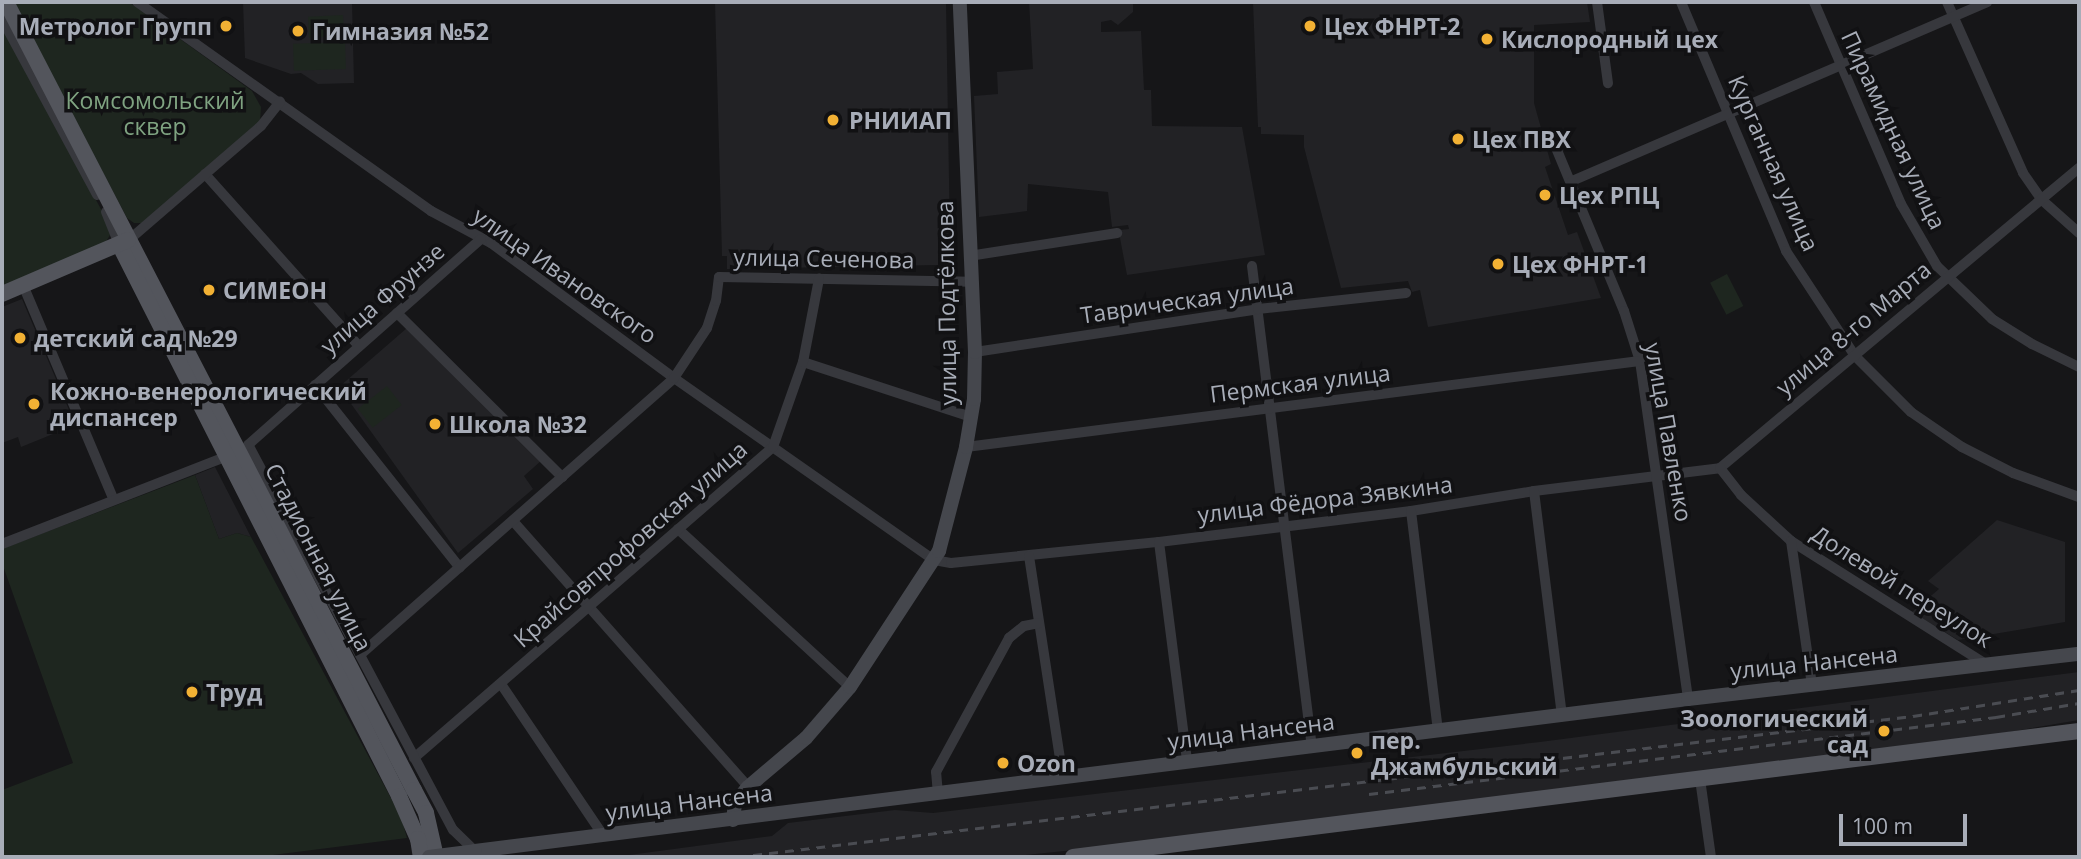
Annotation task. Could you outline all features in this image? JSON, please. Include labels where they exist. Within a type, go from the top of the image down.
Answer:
[{"type":"main road","name":"Стадионная улица","points":[[6,2],[125,243],[225,457],[399,796],[426,838]]},
{"type":"main road","name":"улица Подтёлкова","points":[[733,820],[735,804],[748,787],[806,737],[850,687],[934,560],[966,447],[971,417],[975,352],[960,2]]},
{"type":"main road","name":"Стадионная улица","points":[[125,243],[414,790],[426,838]]},
{"type":"main road","points":[[2,294],[125,243]]},
{"type":"main road","name":"улица Нансена","points":[[429,857],[1688,699],[2079,654]]},
{"type":"main road","points":[[1073,857],[2079,731]]},
{"type":"main road","points":[[421,857],[426,838]]},
{"type":"main road","points":[[426,838],[436,857]]},
{"type":"street","name":"улица Ивановского","points":[[137,2],[431,211],[481,239],[934,560]]},
{"type":"street","points":[[1597,2],[1608,83]]},
{"type":"street","name":"Курганная улица","points":[[1681,2],[1786,251],[1855,356],[1911,412],[1962,447],[2013,472],[2079,497]]},
{"type":"street","name":"Пирамидная улица","points":[[1814,2],[1901,204],[1920,240],[1947,277],[1976,306],[2008,331],[2079,367]]},
{"type":"street","points":[[1947,2],[2023,173],[2042,200],[2079,233]]},
{"type":"street","points":[[1572,181],[1987,2]]},
{"type":"street","name":"Стадионная улица","points":[[2,19],[125,243]]},
{"type":"street","points":[[125,243],[261,126],[280,102]]},
{"type":"street","name":"улица Павленко","points":[[1555,143],[1624,311],[1640,361],[1688,699]]},
{"type":"street","name":"улица 8-го Марта","points":[[1720,468],[2079,168]]},
{"type":"street","points":[[205,174],[359,345]]},
{"type":"street","points":[[969,256],[1117,233]]},
{"type":"street","name":"улица Фрунзе","points":[[248,445],[481,239]]},
{"type":"street","points":[[1252,266],[1312,746]]},
{"type":"street","name":"улица Сеченова","points":[[674,378],[707,328],[716,302],[719,278],[971,282]]},
{"type":"street","name":"Крайсовпрофовская улица","points":[[414,758],[773,447],[803,362],[819,279]]},
{"type":"street","points":[[23,285],[114,500]]},
{"type":"street","name":"Таврическая улица","points":[[975,352],[1258,309],[1406,293]]},
{"type":"street","points":[[397,313],[562,477]]},
{"type":"street","name":"Пермская улица","points":[[966,447],[1640,361]]},
{"type":"street","points":[[803,362],[971,417]]},
{"type":"street","points":[[360,655],[674,378]]},
{"type":"street","points":[[315,385],[460,568]]},
{"type":"street","name":"Стадионная улица","points":[[248,445],[453,830],[475,851]]},
{"type":"street","points":[[3,539],[225,457]]},
{"type":"street","name":"улица Фёдора Зявкина","points":[[934,560],[951,563],[1159,542],[1411,511],[1534,491],[1720,468]]},
{"type":"street","name":"Долевой переулок","points":[[1720,468],[1741,495],[1791,541],[1990,666]]},
{"type":"street","points":[[1534,491],[1562,716]]},
{"type":"street","points":[[1411,511],[1438,731]]},
{"type":"street","points":[[513,521],[748,787]]},
{"type":"street","points":[[678,529],[850,687]]},
{"type":"street","name":"Долевой переулок","points":[[1791,541],[1812,685]]},
{"type":"street","points":[[1159,542],[1187,761]]},
{"type":"street","points":[[1029,556],[1063,777]]},
{"type":"street","points":[[938,794],[936,772],[1009,638],[1024,626],[1039,623]]},
{"type":"street","points":[[501,684],[603,835]]},
{"type":"street","points":[[1700,779],[1711,857]]},
{"type":"shaded area","name":"Гимназия №52","points":[[243,2],[352,2],[354,83],[318,84],[301,73],[291,74],[245,58]]},
{"type":"shaded area","name":"РНИИАП","points":[[715,2],[946,2],[950,239],[938,240],[938,265],[727,269],[727,256],[722,256]]},
{"type":"shaded area","points":[[1029,2],[1133,2],[1133,12],[1118,25],[1111,20],[1101,22],[1101,32],[1141,31],[1144,90],[1151,90],[1152,126],[1242,127],[1265,255],[1127,275],[1120,230],[1129,229],[1128,225],[1112,227],[1108,192],[1028,184],[1027,211],[979,217],[974,96],[998,94],[997,72],[1033,69]]},
{"type":"shaded area","points":[[1253,2],[1587,2],[1590,22],[1534,25],[1534,103],[1551,164],[1545,167],[1568,235],[1577,232],[1601,298],[1428,327],[1420,290],[1412,292],[1408,281],[1341,288],[1304,147],[1304,135],[1261,134],[1261,127],[1258,127]]},
{"type":"shaded area","points":[[22,299],[72,417],[51,426],[53,434],[21,447],[18,437],[2,443],[2,307]]},
{"type":"shaded area","name":"Школа №32","points":[[407,328],[542,460],[524,476],[533,489],[458,553],[339,387]]},
{"type":"shaded area","points":[[215,467],[251,537],[237,533],[219,539],[195,475]]},
{"type":"shaded area","points":[[1997,520],[2065,542],[2065,622],[1958,640],[1912,612],[1939,589],[1928,581]]},
{"type":"shaded area","points":[[2079,672],[2079,720],[1985,736],[1151,842],[1007,857],[614,857],[772,836],[788,823],[895,810],[933,813],[1540,742]]},
{"type":"green space","name":"Комсомольский сквер","points":[[12,2],[129,2],[252,91],[261,107],[260,122],[143,223],[134,223],[127,218]]},
{"type":"green space","points":[[343,15],[344,36],[309,38],[308,17]]},
{"type":"green space","name":"Комсомольский сквер","points":[[2,25],[110,226],[110,235],[106,242],[2,289]]},
{"type":"green space","points":[[345,42],[346,69],[294,71],[293,44]]},
{"type":"green space","points":[[1727,274],[1743,306],[1726,315],[1710,283]]},
{"type":"green space","points":[[387,386],[402,405],[373,428],[358,409]]},
{"type":"green space","name":"Труд","points":[[195,475],[219,539],[237,533],[251,537],[401,817],[407,838],[257,857],[2,857],[2,790],[73,763],[2,563],[2,549]]},
{"type":"railway","points":[[737,857],[1913,716],[2079,690]]},
{"type":"railway","points":[[1369,794],[1996,717],[2079,703]]},
{"type":"place","name":"Метролог Групп","points":[[226,26]]},
{"type":"place","name":"Цех ФНРТ-2","points":[[1310,26]]},
{"type":"place","name":"Гимназия №52","points":[[298,31]]},
{"type":"place","name":"Кислородный цех","points":[[1487,39]]},
{"type":"place","name":"РНИИАП","points":[[833,120]]},
{"type":"place","name":"Цех ПВХ","points":[[1458,139]]},
{"type":"place","name":"Цех РПЦ","points":[[1545,195]]},
{"type":"place","name":"Цех ФНРТ-1","points":[[1498,264]]},
{"type":"place","name":"СИМЕОН","points":[[209,290]]},
{"type":"place","name":"детский сад №29","points":[[20,338]]},
{"type":"place","name":"Кожно-венерологический диспансер","points":[[34,404]]},
{"type":"place","name":"Школа №32","points":[[435,424]]},
{"type":"place","name":"Труд","points":[[192,692]]},
{"type":"place","name":"Зоологический сад","points":[[1884,731]]},
{"type":"place","name":"пер. Джамбульский","points":[[1357,753]]},
{"type":"place","name":"Ozon","points":[[1003,763]]}]
